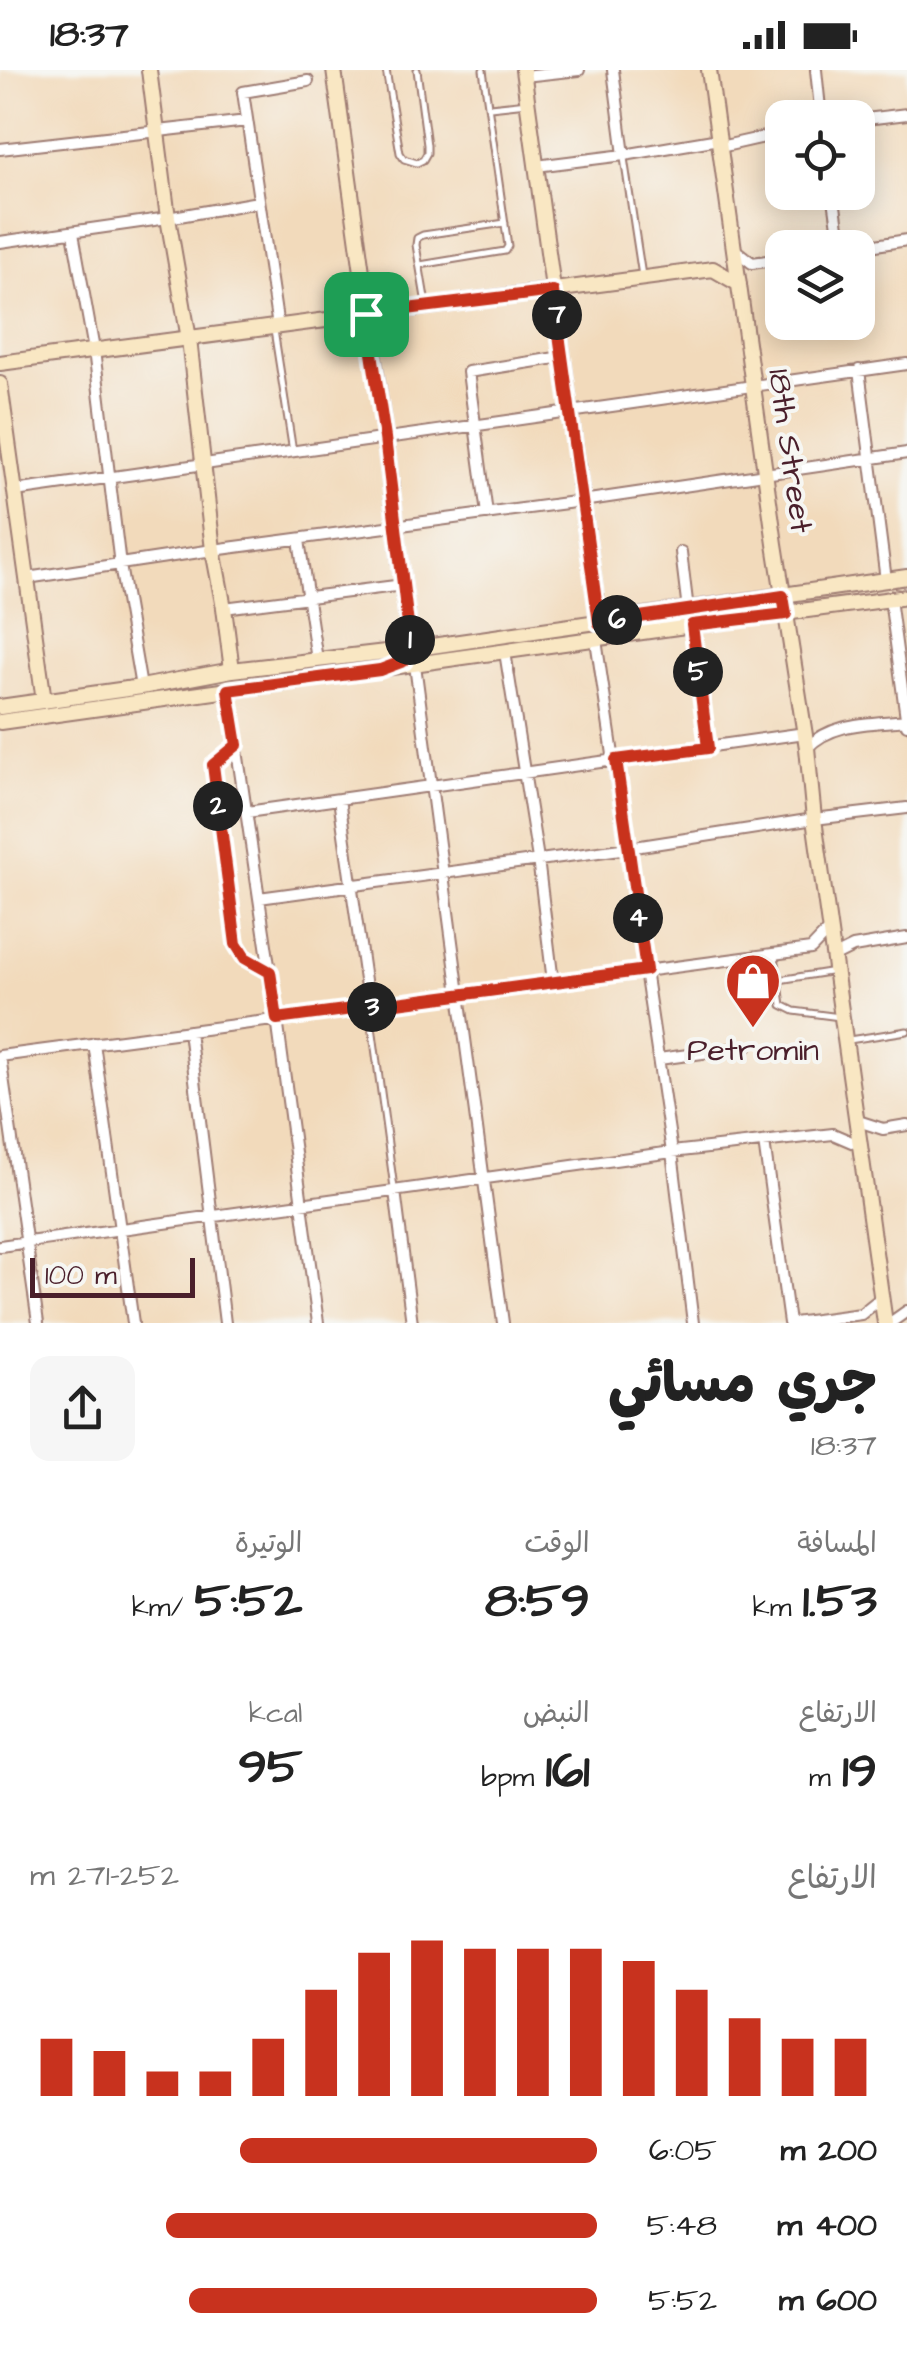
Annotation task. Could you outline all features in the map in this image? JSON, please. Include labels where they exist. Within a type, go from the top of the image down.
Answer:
[{"type":"street","points":[[150,70],[232,670]]},
{"type":"street","points":[[334,70],[411,649],[404,661],[380,670]]},
{"type":"street","points":[[579,70],[524,73],[599,623]]},
{"type":"street","points":[[613,70],[624,154]]},
{"type":"street","name":"18th Street","points":[[710,70],[887,1323]]},
{"type":"street","points":[[816,70],[819,100]]},
{"type":"street","points":[[276,327],[243,92],[308,81]]},
{"type":"street","points":[[875,118],[907,114]]},
{"type":"street","points":[[0,150],[247,121]]},
{"type":"street","points":[[536,166],[765,136]]},
{"type":"street","points":[[0,242],[258,202]]},
{"type":"street","points":[[73,233],[94,350],[108,478],[141,687]]},
{"type":"street","points":[[875,245],[907,240]]},
{"type":"street","points":[[734,248],[752,263],[765,261]]},
{"type":"street","points":[[0,363],[713,269],[739,284]]},
{"type":"street","points":[[487,514],[468,372],[562,356]]},
{"type":"street","points":[[15,491],[907,364]]},
{"type":"street","points":[[859,370],[886,580]]},
{"type":"street","points":[[0,384],[6,468],[15,491],[44,701]]},
{"type":"street","points":[[27,578],[907,453]]},
{"type":"street","points":[[298,540],[317,660]]},
{"type":"street","points":[[681,552],[708,748]]},
{"type":"street","points":[[0,722],[596,640],[783,596],[907,577]]},
{"type":"street","points":[[224,608],[402,585]]},
{"type":"street","points":[[0,707],[232,670],[599,623],[786,614],[907,597]]},
{"type":"street","points":[[246,812],[708,748],[806,740],[844,728],[907,722],[890,599]]},
{"type":"street","points":[[596,640],[659,1059],[693,1323]]},
{"type":"street","points":[[504,652],[538,859],[553,982]]},
{"type":"street","points":[[415,665],[503,1323]]},
{"type":"street","points":[[228,690],[318,1323]]},
{"type":"street","points":[[237,745],[213,765],[236,944],[245,958],[270,972]]},
{"type":"street","points":[[339,799],[369,1008]]},
{"type":"street","points":[[259,898],[907,808]]},
{"type":"street","points":[[38,1323],[0,1056],[811,949],[830,930]]},
{"type":"street","points":[[835,964],[853,947],[907,938]]},
{"type":"street","points":[[189,1031],[225,1323]]},
{"type":"street","points":[[94,1043],[133,1323]]},
{"type":"street","points":[[659,1059],[746,1047]]},
{"type":"street","points":[[858,1121],[883,1129],[907,1125]]},
{"type":"street","points":[[0,1246],[672,1152],[832,1134],[861,1146]]},
{"type":"street","points":[[764,1142],[791,1323],[861,1314],[881,1298]]},
{"type":"street","points":[[395,1191],[412,1323]]},
{"type":"street","points":[[887,1323],[907,1311]]},
{"type":"lane","points":[[386,70],[400,153],[416,163],[427,153],[417,70]]},
{"type":"lane","points":[[420,265],[505,251],[508,246],[483,70]]},
{"type":"lane","points":[[490,107],[528,103]]},
{"type":"lane","points":[[624,154],[642,278]]},
{"type":"lane","points":[[426,307],[417,238],[505,223]]},
{"type":"lane","points":[[276,327],[293,452]]},
{"type":"lane","points":[[775,953],[782,1005],[787,1010],[842,1017]]},
{"type":"lane","points":[[778,980],[835,964]]},
{"type":"lane","points":[[369,1008],[395,1191]]},
{"type":"lane","points":[[846,1040],[907,1031]]},
{"type":"place","name":"Petromin","points":[[753,1030]]},
{"type":"route","points":[[553,291],[599,623],[783,596],[786,614],[692,625],[708,748],[616,760],[646,970],[277,1019],[270,972],[245,958],[236,944],[213,765],[237,745],[228,690],[380,670],[404,661],[411,649],[366,314],[553,291]]}]
